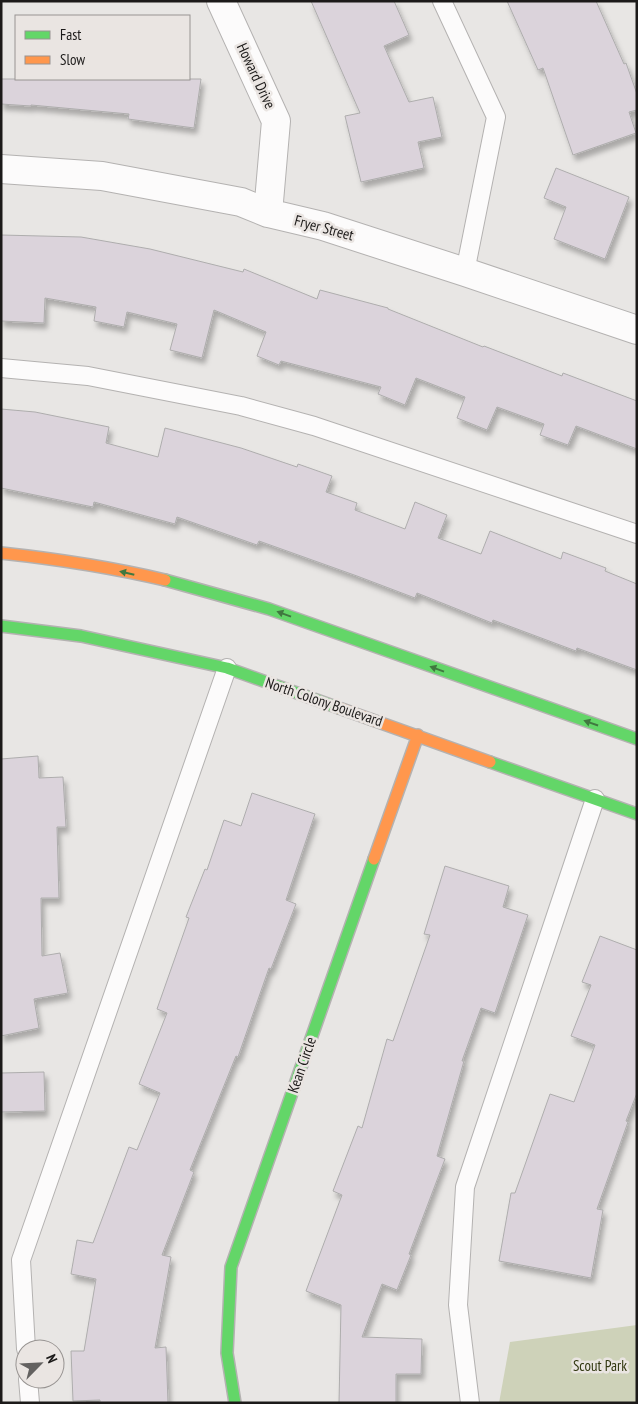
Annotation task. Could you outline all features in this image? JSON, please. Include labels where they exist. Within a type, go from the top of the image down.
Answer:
[{"type":"street","name":"Howard Drive","points":[[221,1],[276,121],[268,213]]},
{"type":"street","name":"Fryer Street","points":[[1,169],[102,176],[241,202],[268,213],[323,226],[637,330]]},
{"type":"street","points":[[1,552],[99,566],[214,592],[269,609],[637,739]]},
{"type":"street","name":"North Colony Boulevard","points":[[1,626],[81,636],[227,668],[637,814]]},
{"type":"street","name":"Kean Circle","points":[[235,1403],[226,1353],[231,1267],[418,735]]},
{"type":"lane","points":[[442,1],[496,117],[465,272]]},
{"type":"lane","points":[[1,368],[88,376],[241,406],[314,426],[637,534]]},
{"type":"lane","points":[[25,1339],[21,1260],[227,668]]},
{"type":"lane","points":[[470,1403],[458,1305],[465,1188],[595,799]]},
{"type":"lane","points":[[29,1389],[30,1403]]},
{"type":"green space","name":"Scout Park","points":[[637,1325],[637,1403],[499,1403],[510,1342]]},
{"type":"building","points":[[311,1],[394,1],[409,35],[384,46],[409,102],[433,97],[442,137],[418,142],[424,168],[361,182],[345,116],[360,113]]},
{"type":"building","points":[[507,1],[596,1],[624,64],[626,63],[637,94],[637,110],[629,112],[636,133],[573,155],[543,68],[538,70]]},
{"type":"building","points":[[1,79],[201,79],[194,128],[128,119],[129,114],[1,104]]},
{"type":"building","points":[[556,168],[629,197],[605,259],[554,239],[566,207],[544,198]]},
{"type":"building","points":[[1,235],[81,237],[150,249],[243,272],[244,269],[317,299],[320,290],[388,308],[483,347],[562,376],[563,373],[637,401],[637,449],[576,426],[568,445],[540,435],[544,424],[497,407],[487,430],[457,418],[465,397],[416,378],[405,405],[378,394],[381,387],[281,361],[279,365],[257,356],[266,332],[214,310],[202,358],[170,350],[177,324],[127,312],[124,327],[94,321],[96,307],[45,298],[44,323],[1,321]]},
{"type":"building","points":[[1,409],[35,412],[109,427],[106,443],[158,457],[165,428],[241,448],[297,467],[298,464],[332,476],[326,492],[357,503],[355,510],[405,529],[415,502],[447,515],[438,538],[481,554],[490,531],[561,559],[563,552],[606,568],[605,571],[637,584],[637,670],[577,648],[576,651],[493,620],[492,623],[417,593],[415,598],[259,541],[257,545],[177,517],[175,524],[94,502],[93,507],[1,488]]},
{"type":"building","points":[[38,756],[39,778],[63,777],[66,827],[57,827],[59,898],[41,898],[42,956],[60,953],[68,993],[34,999],[39,1028],[1,1036],[1,759]]},
{"type":"building","points":[[252,793],[315,814],[286,900],[296,904],[271,969],[269,968],[238,1057],[236,1056],[190,1170],[194,1172],[162,1255],[171,1257],[155,1348],[166,1347],[168,1403],[100,1403],[100,1400],[73,1401],[71,1351],[84,1351],[96,1279],[71,1274],[77,1240],[93,1243],[129,1147],[137,1150],[160,1093],[139,1084],[167,1013],[157,1009],[189,918],[186,917],[205,869],[207,870],[224,820],[241,826]]},
{"type":"building","points":[[445,866],[509,886],[503,907],[528,915],[495,1013],[481,1008],[462,1061],[464,1061],[437,1156],[445,1159],[409,1254],[411,1255],[397,1290],[382,1284],[362,1337],[422,1339],[421,1374],[396,1374],[396,1403],[339,1403],[341,1305],[306,1291],[342,1195],[333,1191],[358,1126],[362,1128],[387,1039],[393,1041],[430,935],[424,934]]},
{"type":"building","points":[[600,936],[637,950],[637,1093],[597,1209],[603,1210],[591,1278],[499,1261],[511,1193],[515,1193],[550,1094],[574,1102],[595,1045],[571,1036],[591,985],[582,982]]},
{"type":"building","points":[[44,1072],[45,1111],[1,1112],[1,1073]]},
{"type":"traffic: fast","points":[[165,580],[269,609],[637,739]]},
{"type":"traffic: fast","points":[[1,626],[81,636],[227,668],[339,708]]},
{"type":"traffic: fast","points":[[490,762],[637,814]]},
{"type":"traffic: fast","points":[[235,1403],[227,1353],[231,1267],[374,859]]},
{"type":"traffic: slow","points":[[1,553],[83,564],[165,580]]},
{"type":"traffic: slow","points":[[339,708],[490,762]]},
{"type":"traffic: slow","points":[[374,859],[418,735]]}]
